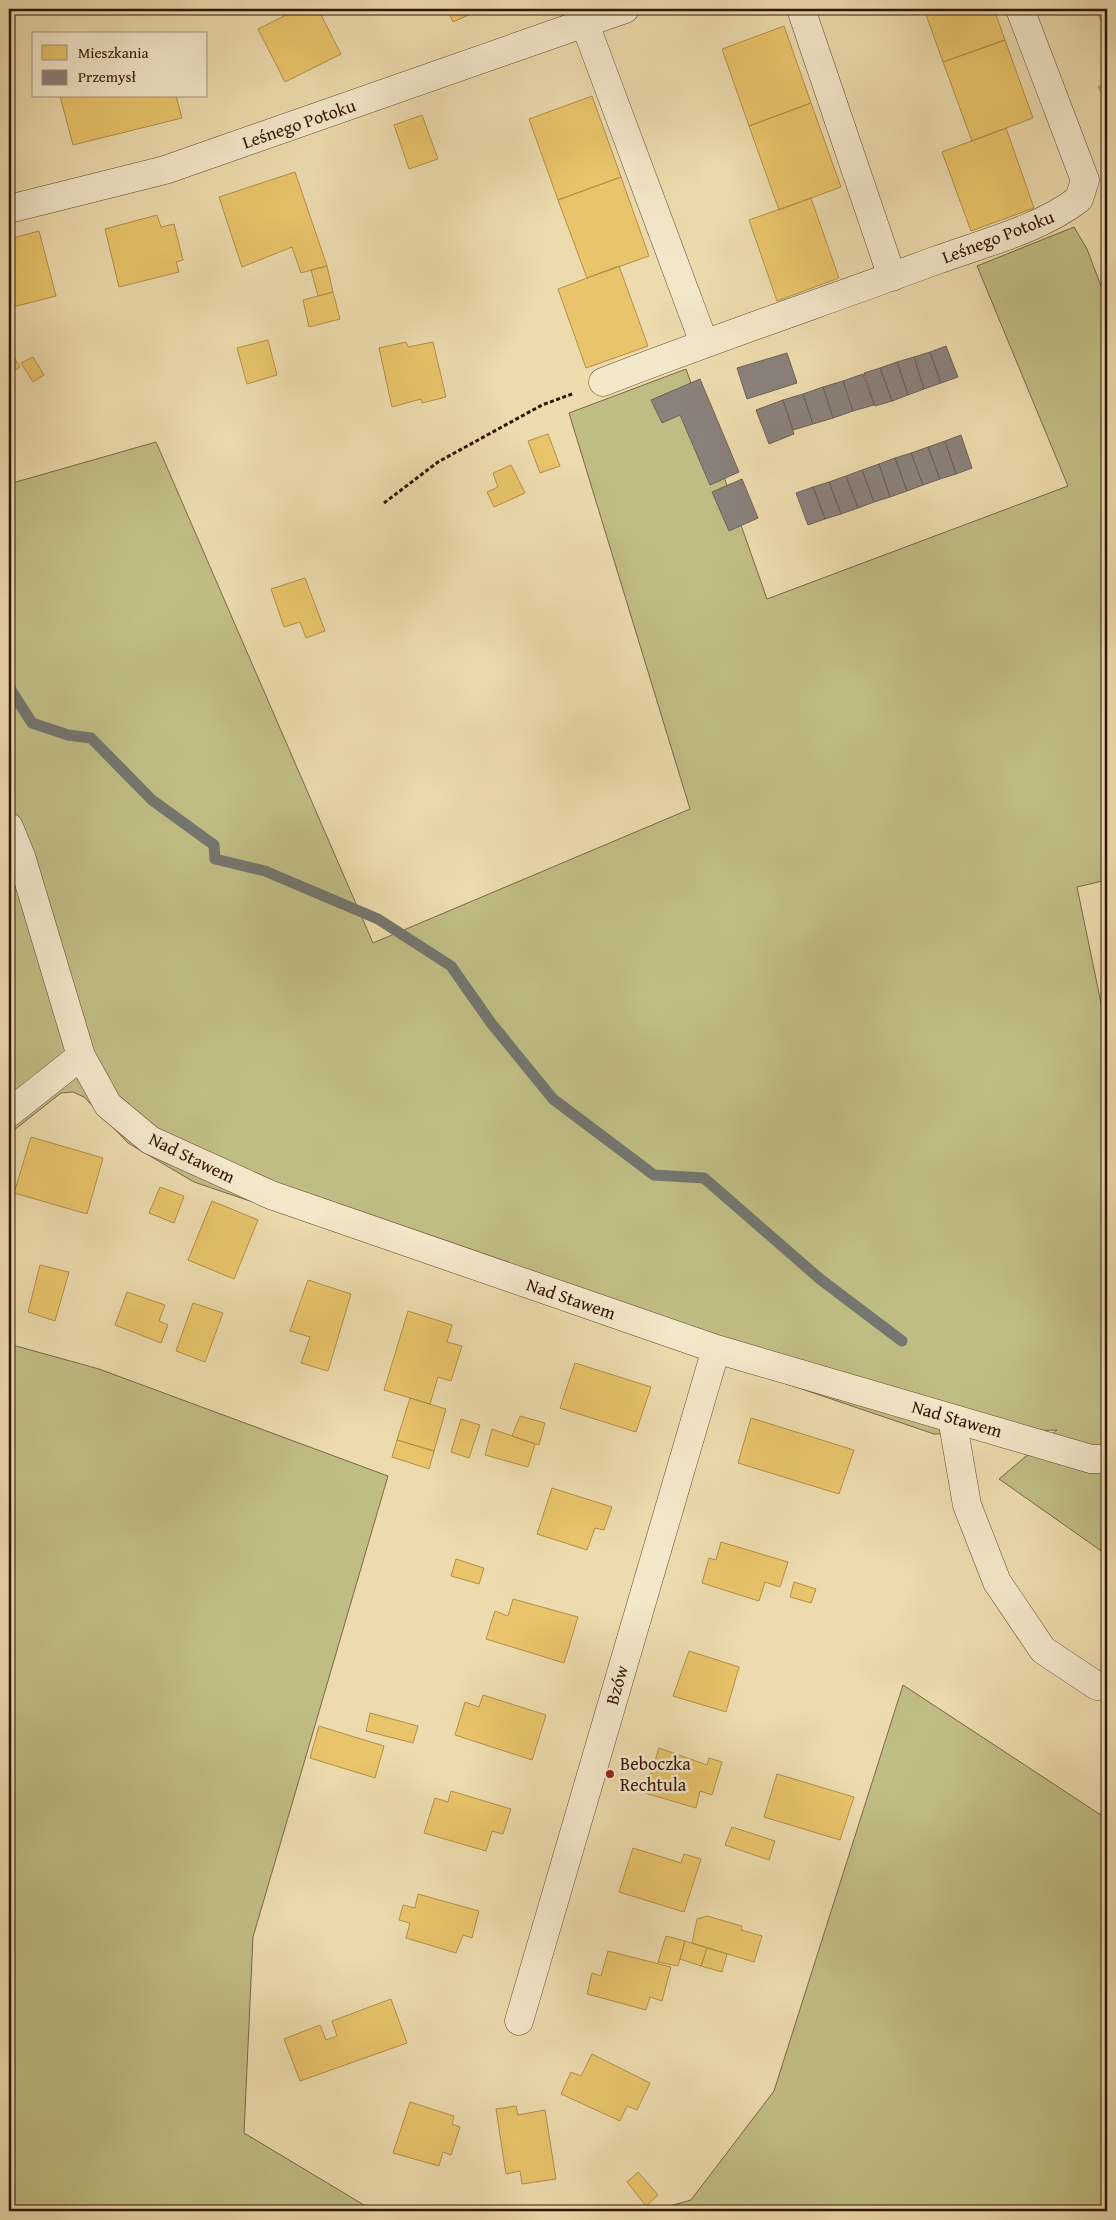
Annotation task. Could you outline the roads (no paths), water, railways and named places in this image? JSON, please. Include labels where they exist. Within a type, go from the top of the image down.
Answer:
[{"type":"street","name":"Leśnego Potoku","points":[[9,209],[165,170],[625,9]]},
{"type":"street","points":[[801,9],[892,277]]},
{"type":"street","name":"Leśnego Potoku","points":[[603,382],[704,343],[892,277],[1050,218],[1079,199],[1085,180],[1020,9]]},
{"type":"street","points":[[584,24],[704,343]]},
{"type":"street","name":"Nad Stawem","points":[[9,827],[21,856],[81,1056],[108,1105],[150,1140],[271,1195],[716,1349],[1091,1459],[1107,1458]]},
{"type":"street","points":[[9,1113],[81,1056]]},
{"type":"street","name":"Bzów","points":[[519,2021],[716,1349]]},
{"type":"street","points":[[952,1418],[967,1505],[997,1582],[1043,1650],[1098,1686]]},
{"type":"waterway","points":[[9,687],[32,723],[68,735],[91,738],[152,800],[214,845],[215,859],[265,871],[378,919],[451,966],[491,1023],[553,1099],[654,1175],[704,1178],[820,1279],[902,1341]]},
{"type":"place","name":"Beboczka Rechtula","points":[[610,1774]]}]
